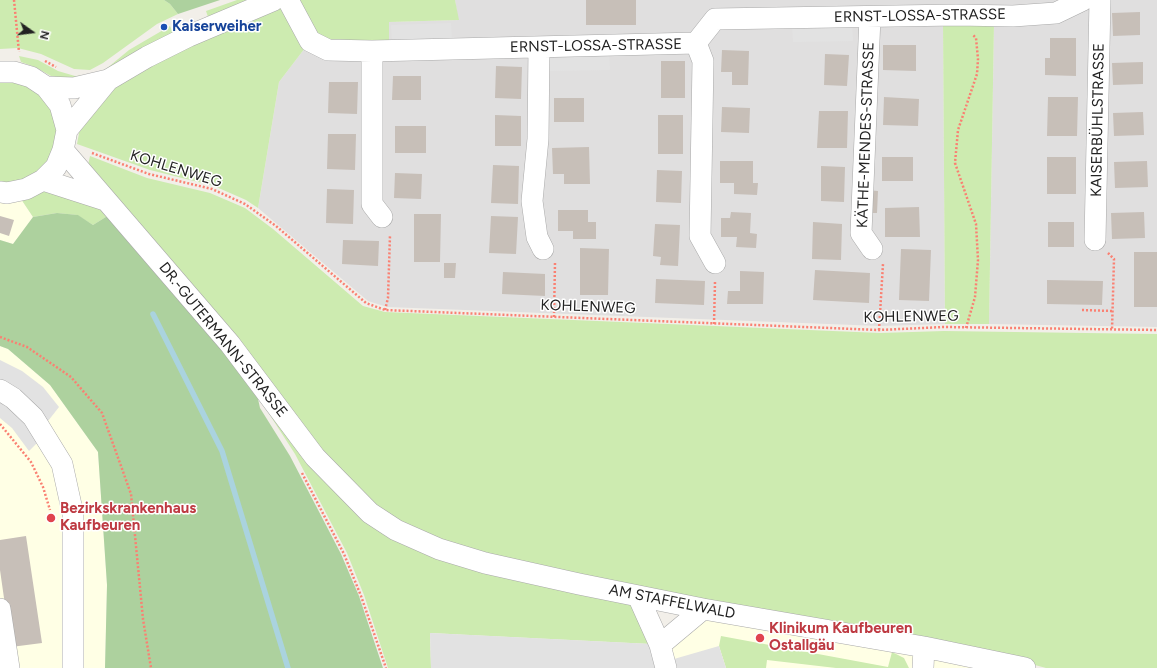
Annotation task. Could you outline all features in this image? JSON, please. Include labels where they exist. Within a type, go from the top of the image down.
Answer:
[{"type":"street","points":[[46,87],[74,88],[108,80],[147,57],[189,36],[274,0]]},
{"type":"street","name":"ERNST-LOSSA-STRASSE","points":[[288,0],[310,42],[328,50],[372,51],[696,43],[714,19],[870,17],[956,14],[1013,16],[1056,13],[1083,0]]},
{"type":"street","name":"KAISERBÜHLSTRASSE","points":[[1095,240],[1100,0]]},
{"type":"street","name":"KÄTHE-MENDES-STRASSE","points":[[870,17],[861,232],[872,250]]},
{"type":"street","points":[[696,43],[703,61],[700,236],[715,263]]},
{"type":"street","points":[[538,47],[538,139],[532,201],[537,237],[544,249]]},
{"type":"street","points":[[372,51],[372,204],[382,217]]},
{"type":"street","points":[[0,72],[14,72],[31,77],[46,87],[60,105],[65,142]]},
{"type":"street","points":[[0,192],[26,189],[43,180],[56,167],[65,142],[108,80]]},
{"type":"street","name":"DR.-GUTERMANN-STRASSE","points":[[65,142],[105,200],[157,258],[230,344],[315,457],[339,483]]},
{"type":"street","points":[[43,180],[105,200]]},
{"type":"street","points":[[0,390],[13,398],[33,417],[62,464],[73,514],[73,668]]},
{"type":"street","name":"AM STAFFELWALD","points":[[339,483],[370,513],[396,530],[439,549],[485,562],[703,610],[924,648],[1025,668]]},
{"type":"street","points":[[638,596],[660,645],[666,668]]},
{"type":"street","points":[[0,609],[9,668]]},
{"type":"street","points":[[660,645],[703,610]]},
{"type":"street","points":[[923,668],[924,648]]},
{"type":"path","points":[[14,0],[19,52]]},
{"type":"path","points":[[956,14],[976,38],[978,59],[977,74],[958,130],[956,163],[976,224],[978,260],[975,298],[966,328]]},
{"type":"path","points":[[13,52],[26,54]]},
{"type":"path","points":[[39,58],[58,68]]},
{"type":"path","name":"KOHLENWEG","points":[[65,142],[149,174],[212,189],[245,204],[276,226],[366,304],[385,310],[879,330],[966,328],[1157,330]]},
{"type":"path","points":[[382,217],[390,227],[388,298],[385,310]]},
{"type":"path","points":[[1095,240],[1114,259],[1112,330]]},
{"type":"path","points":[[544,249],[556,257],[554,317]]},
{"type":"path","points":[[872,250],[883,263],[879,330]]},
{"type":"path","points":[[714,324],[715,263]]},
{"type":"path","points":[[1082,310],[1113,311]]},
{"type":"path","points":[[0,337],[27,347],[71,377],[102,413],[131,494],[143,619],[151,668]]},
{"type":"path","points":[[0,424],[31,462],[44,488],[51,512],[73,514]]},
{"type":"path","points":[[299,468],[344,554],[361,596],[386,668]]},
{"type":"shaded area","points":[[455,0],[1157,0],[1157,327],[989,324],[994,24],[943,24],[945,324],[880,326],[387,307],[368,301],[258,208],[279,82],[305,48],[389,22],[458,20]]},
{"type":"shaded area","points":[[451,23],[452,41],[392,42],[391,25]]},
{"type":"shaded area","points":[[852,24],[853,41],[793,42],[792,25]]},
{"type":"shaded area","points":[[609,53],[610,70],[549,71],[549,54]]},
{"type":"shaded area","points":[[0,199],[21,199],[33,217],[13,244],[0,240]]},
{"type":"shaded area","name":"Bezirkskrankenhaus Kaufbeuren","points":[[0,346],[8,349],[50,385],[98,452],[107,585],[105,668],[0,668]]},
{"type":"shaded area","points":[[0,360],[22,371],[43,387],[59,407],[48,421],[37,407],[0,380]]},
{"type":"shaded area","points":[[0,400],[30,428],[38,442],[29,451],[12,428],[0,418]]},
{"type":"shaded area","name":"Klinikum Kaufbeuren Ostallgäu","points":[[705,615],[1001,668],[431,668],[651,644]]},
{"type":"shaded area","points":[[430,633],[651,644],[659,668],[431,668]]},
{"type":"shaded area","points":[[719,646],[726,668],[677,668],[674,659]]},
{"type":"green space","points":[[0,0],[164,0],[170,4],[178,14],[157,24],[103,63],[90,70],[74,69],[41,54],[18,48],[0,49]]},
{"type":"green space","points":[[164,0],[220,0],[178,14],[170,4]]},
{"type":"green space","points":[[237,0],[255,0],[208,17],[206,11]]},
{"type":"green space","points":[[296,0],[455,0],[459,20],[389,22],[389,42],[329,43],[312,36]]},
{"type":"green space","points":[[285,3],[305,48],[279,82],[258,208],[246,200],[214,186],[150,170],[77,144],[80,128],[113,85],[150,64]]},
{"type":"green space","points":[[943,23],[994,23],[989,324],[945,324]]},
{"type":"green space","points":[[170,26],[173,33],[105,75],[72,81],[51,76],[35,67],[21,62],[19,56],[38,60],[58,71],[75,76],[91,75],[106,69],[129,50]]},
{"type":"green space","points":[[0,82],[14,82],[30,87],[44,97],[53,111],[57,127],[56,144],[50,159],[39,171],[24,179],[8,183],[0,182]]},
{"type":"green space","points":[[90,156],[147,178],[210,193],[245,208],[273,229],[363,306],[385,312],[880,333],[944,331],[1157,334],[1157,668],[1046,668],[1024,662],[487,557],[399,524],[343,478],[88,165]]},
{"type":"green space","points":[[45,189],[100,205],[109,215],[93,225],[77,215],[57,213],[33,217],[21,199]]},
{"type":"green space","points":[[57,213],[78,215],[93,225],[109,215],[256,390],[260,408],[290,456],[341,554],[359,596],[383,668],[105,668],[107,585],[98,452],[50,385],[8,349],[0,346],[0,240],[13,244],[33,217]]},
{"type":"green space","points":[[264,406],[366,519],[633,604],[651,644],[430,633],[431,668],[388,668],[364,595],[347,553],[295,454]]},
{"type":"green space","points":[[721,636],[888,667],[892,652],[904,658],[909,668],[836,668],[767,660],[766,668],[726,668],[719,646]]},
{"type":"building","points":[[586,0],[636,0],[636,25],[586,25]]},
{"type":"building","points":[[1140,12],[1140,35],[1113,36],[1112,13]]},
{"type":"building","points":[[1050,38],[1076,38],[1076,76],[1045,75],[1045,58],[1050,58]]},
{"type":"building","points":[[883,45],[916,45],[916,71],[883,70]]},
{"type":"building","points":[[722,50],[749,51],[748,85],[732,85],[732,72],[721,72]]},
{"type":"building","points":[[825,54],[849,55],[847,86],[824,85]]},
{"type":"building","points":[[661,61],[685,61],[685,98],[661,98]]},
{"type":"building","points":[[1143,62],[1143,84],[1113,85],[1112,63]]},
{"type":"building","points":[[496,66],[522,67],[521,99],[495,98]]},
{"type":"building","points":[[393,76],[421,76],[421,100],[392,100]]},
{"type":"building","points":[[329,82],[358,82],[357,114],[328,113]]},
{"type":"building","points":[[884,97],[919,99],[918,126],[883,125]]},
{"type":"building","points":[[1048,97],[1078,97],[1077,136],[1047,136]]},
{"type":"building","points":[[554,98],[584,98],[584,122],[554,122]]},
{"type":"building","points":[[722,107],[750,108],[749,133],[721,132]]},
{"type":"building","points":[[819,111],[848,111],[847,148],[817,148]]},
{"type":"building","points":[[1143,112],[1144,135],[1114,136],[1113,113]]},
{"type":"building","points":[[495,115],[521,116],[521,146],[495,146]]},
{"type":"building","points":[[658,115],[683,115],[683,154],[658,154]]},
{"type":"building","points":[[395,126],[426,126],[426,153],[395,153]]},
{"type":"building","points":[[328,134],[356,134],[355,170],[327,169]]},
{"type":"building","points":[[589,147],[590,184],[564,184],[564,174],[553,174],[552,148]]},
{"type":"building","points":[[882,157],[913,157],[913,181],[882,181]]},
{"type":"building","points":[[1047,157],[1076,157],[1076,194],[1047,194]]},
{"type":"building","points":[[720,161],[753,161],[753,183],[758,183],[757,195],[734,194],[734,183],[720,183]]},
{"type":"building","points":[[1147,161],[1148,187],[1115,188],[1114,162]]},
{"type":"building","points":[[493,165],[519,166],[518,204],[491,203]]},
{"type":"building","points":[[821,166],[845,167],[844,202],[821,201]]},
{"type":"building","points":[[657,170],[682,171],[681,203],[656,202]]},
{"type":"building","points":[[395,173],[422,174],[421,199],[394,198]]},
{"type":"building","points":[[327,189],[354,190],[353,224],[326,223]]},
{"type":"building","points":[[867,190],[878,191],[877,213],[867,213]]},
{"type":"building","points":[[919,207],[920,237],[885,237],[885,208]]},
{"type":"building","points":[[558,210],[588,210],[588,222],[596,222],[596,239],[573,239],[573,231],[558,231]]},
{"type":"building","points":[[731,212],[751,213],[750,233],[757,234],[756,248],[736,247],[737,237],[721,237],[721,218],[730,218]]},
{"type":"building","points":[[1144,212],[1145,238],[1112,239],[1111,213]]},
{"type":"building","points":[[414,214],[441,214],[440,262],[414,262]]},
{"type":"building","points":[[0,216],[14,220],[9,236],[0,233]]},
{"type":"building","points":[[491,216],[518,217],[516,254],[489,253]]},
{"type":"building","points":[[813,222],[842,224],[841,260],[812,259]]},
{"type":"building","points":[[1048,222],[1074,222],[1074,247],[1048,247]]},
{"type":"building","points":[[655,224],[680,225],[678,266],[660,265],[661,257],[653,256]]},
{"type":"building","points":[[343,240],[379,241],[378,266],[342,264]]},
{"type":"building","points":[[580,248],[609,249],[608,295],[580,295]]},
{"type":"building","points":[[901,249],[931,250],[929,301],[899,300]]},
{"type":"building","points":[[1134,252],[1157,252],[1157,307],[1134,307]]},
{"type":"building","points":[[444,263],[456,263],[455,278],[444,278]]},
{"type":"building","points":[[815,270],[870,273],[869,303],[813,300]]},
{"type":"building","points":[[740,271],[764,272],[763,304],[727,304],[728,291],[740,291]]},
{"type":"building","points":[[503,272],[545,274],[545,296],[502,294]]},
{"type":"building","points":[[656,279],[705,281],[704,305],[655,303]]},
{"type":"building","points":[[1047,280],[1103,281],[1102,305],[1047,304]]},
{"type":"building","points":[[26,536],[42,643],[11,647],[0,570],[0,540]]},
{"type":"waterway","points":[[153,314],[222,451],[288,668]]},
{"type":"place","name":"Kaiserweiher","points":[[164,27]]},
{"type":"place","name":"Bezirkskrankenhaus Kaufbeuren","points":[[51,518]]},
{"type":"place","name":"Klinikum Kaufbeuren Ostallgäu","points":[[760,638]]}]
